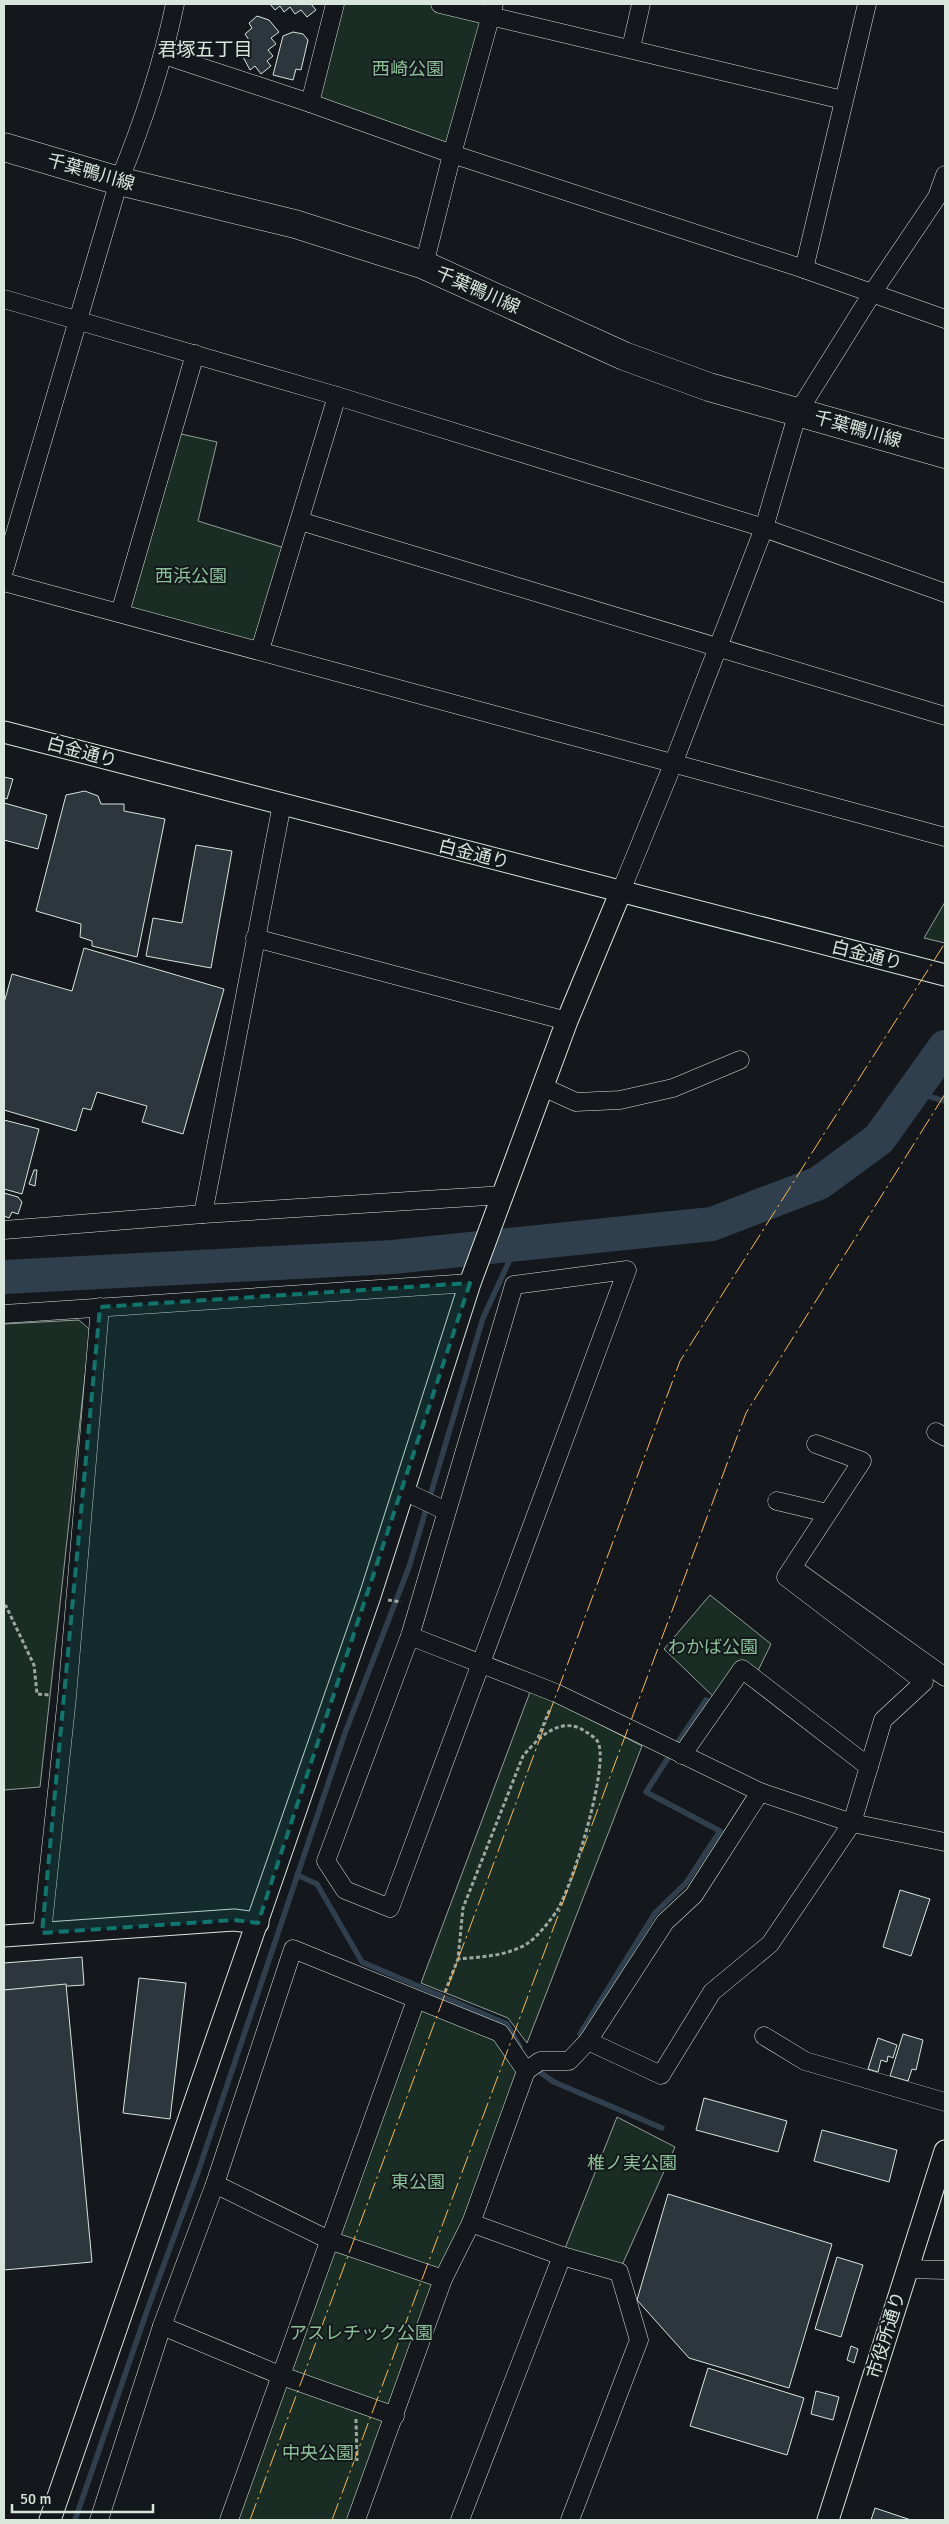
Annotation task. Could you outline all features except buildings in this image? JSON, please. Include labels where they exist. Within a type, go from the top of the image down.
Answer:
[{"type":"main road","name":"千葉鴨川線","points":[[4,147],[119,181],[295,224],[424,265],[624,356],[708,388],[945,454]]},
{"type":"street","points":[[4,571],[119,181],[139,133],[164,55],[175,4]]},
{"type":"street","points":[[310,103],[335,4]]},
{"type":"street","points":[[440,4],[492,10],[631,48],[843,100]]},
{"type":"street","points":[[631,48],[640,4]]},
{"type":"street","points":[[804,269],[867,4]]},
{"type":"street","points":[[424,265],[452,154],[492,10]]},
{"type":"street","points":[[164,55],[310,103],[452,154],[873,292],[945,319]]},
{"type":"street","points":[[50,2520],[258,1924],[370,1596],[470,1283],[568,1021],[674,764],[764,528],[798,412],[873,292],[941,200],[945,174]]},
{"type":"street","points":[[4,299],[338,396],[764,528],[945,593]]},
{"type":"street","points":[[120,613],[194,354]]},
{"type":"street","points":[[260,650],[338,396]]},
{"type":"street","points":[[300,521],[945,716]]},
{"type":"street","points":[[4,582],[945,837]]},
{"type":"street","name":"白金通り","points":[[4,732],[936,972]]},
{"type":"street","points":[[202,1214],[282,804]]},
{"type":"street","points":[[255,938],[568,1021]]},
{"type":"street","points":[[543,1087],[576,1102],[620,1100],[674,1088],[740,1060]]},
{"type":"street","points":[[4,1230],[202,1214],[504,1194]]},
{"type":"street","points":[[627,1270],[390,1908],[345,1890],[326,1861],[410,1636],[418,1606],[514,1285],[627,1270]]},
{"type":"street","points":[[4,1314],[470,1283]]},
{"type":"street","points":[[42,1933],[67,1697],[100,1307]]},
{"type":"street","points":[[588,2041],[661,2075],[712,1992],[770,1944],[852,1823],[883,1720],[924,1682],[786,1577],[862,1461],[816,1444]]},
{"type":"street","points":[[404,1491],[446,1511]]},
{"type":"street","points":[[777,1501],[827,1513]]},
{"type":"street","points":[[792,1568],[945,1677]]},
{"type":"street","points":[[410,1636],[556,1693],[760,1792],[852,1823],[945,1842]]},
{"type":"street","points":[[682,1755],[742,1669],[869,1767]]},
{"type":"street","points":[[356,2520],[443,2280],[471,2223],[526,2072],[540,2061],[569,2061],[588,2041],[665,1922],[694,1895],[760,1792]]},
{"type":"street","points":[[4,1936],[234,1920],[258,1924]]},
{"type":"street","points":[[98,2520],[162,2326],[215,2184],[293,1948],[500,2034],[526,2072]]},
{"type":"street","points":[[229,2520],[416,2000]]},
{"type":"street","points":[[764,2036],[805,2061],[945,2102]]},
{"type":"street","name":"市役所通り","points":[[828,2520],[945,2151]]},
{"type":"street","points":[[215,2184],[329,2240],[443,2280]]},
{"type":"street","points":[[471,2223],[562,2256],[619,2272],[639,2340],[570,2520]]},
{"type":"street","points":[[460,2520],[562,2256]]},
{"type":"street","points":[[907,2269],[945,2270]]},
{"type":"street","points":[[162,2326],[282,2376],[395,2416]]},
{"type":"path","points":[[370,1596],[418,1606]]},
{"type":"path","points":[[4,1606],[6,1606],[34,1665],[37,1694],[67,1697]]},
{"type":"path","points":[[449,1982],[458,1959],[463,1908],[523,1756],[538,1738],[556,1693]]},
{"type":"path","points":[[458,1959],[489,1956],[527,1943],[558,1909],[581,1850],[598,1780],[599,1745],[596,1739],[581,1728],[564,1725],[538,1738]]},
{"type":"path","points":[[354,2469],[357,2460],[356,2419],[358,2403]]},
{"type":"highlighted area","points":[[470,1283],[258,1923],[234,1920],[42,1933],[100,1307]]},
{"type":"green space","name":"西崎公園","points":[[335,4],[440,4],[491,15],[452,154],[310,103]]},
{"type":"green space","name":"西浜公園","points":[[172,432],[217,442],[198,521],[291,550],[260,650],[120,613]]},
{"type":"green space","points":[[945,902],[945,943],[924,938]]},
{"type":"green space","points":[[79,1320],[90,1330],[40,1787],[4,1790],[4,1324]]},
{"type":"green space","name":"わかば公園","points":[[710,1595],[771,1644],[754,1679],[742,1669],[719,1702],[664,1649]]},
{"type":"green space","points":[[530,1692],[562,1705],[642,1746],[527,2043],[508,2018],[421,1983]]},
{"type":"green space","points":[[416,2000],[500,2033],[526,2071],[356,2520],[229,2520]]},
{"type":"green space","name":"椎ノ実公園","points":[[617,2117],[675,2147],[619,2272],[562,2256]]},
{"type":"waterway","points":[[4,1277],[393,1257],[712,1224],[819,1183],[879,1139],[945,1047]]},
{"type":"waterway","points":[[913,1092],[945,1101]]},
{"type":"waterway","points":[[75,2520],[149,2305],[198,2172],[345,1733],[409,1567],[483,1318],[517,1244]]},
{"type":"waterway","points":[[678,1742],[706,1700]]},
{"type":"waterway","points":[[580,2034],[655,1913],[686,1883],[720,1831],[646,1792],[668,1758]]},
{"type":"waterway","points":[[297,1875],[317,1884],[362,1962],[507,2024],[520,2047]]},
{"type":"waterway","points":[[541,2073],[554,2082],[662,2128]]},
{"type":"power","points":[[250,2520],[680,1361],[945,943]]},
{"type":"power","points":[[332,2520],[746,1413],[945,1094]]},
{"type":"district","name":"君塚五丁目","points":[[205,49]]},
{"type":"park label","name":"東公園","points":[[418,2182]]},
{"type":"park label","name":"アスレチック公園","points":[[361,2333]]},
{"type":"park label","name":"中央公園","points":[[318,2453]]}]
